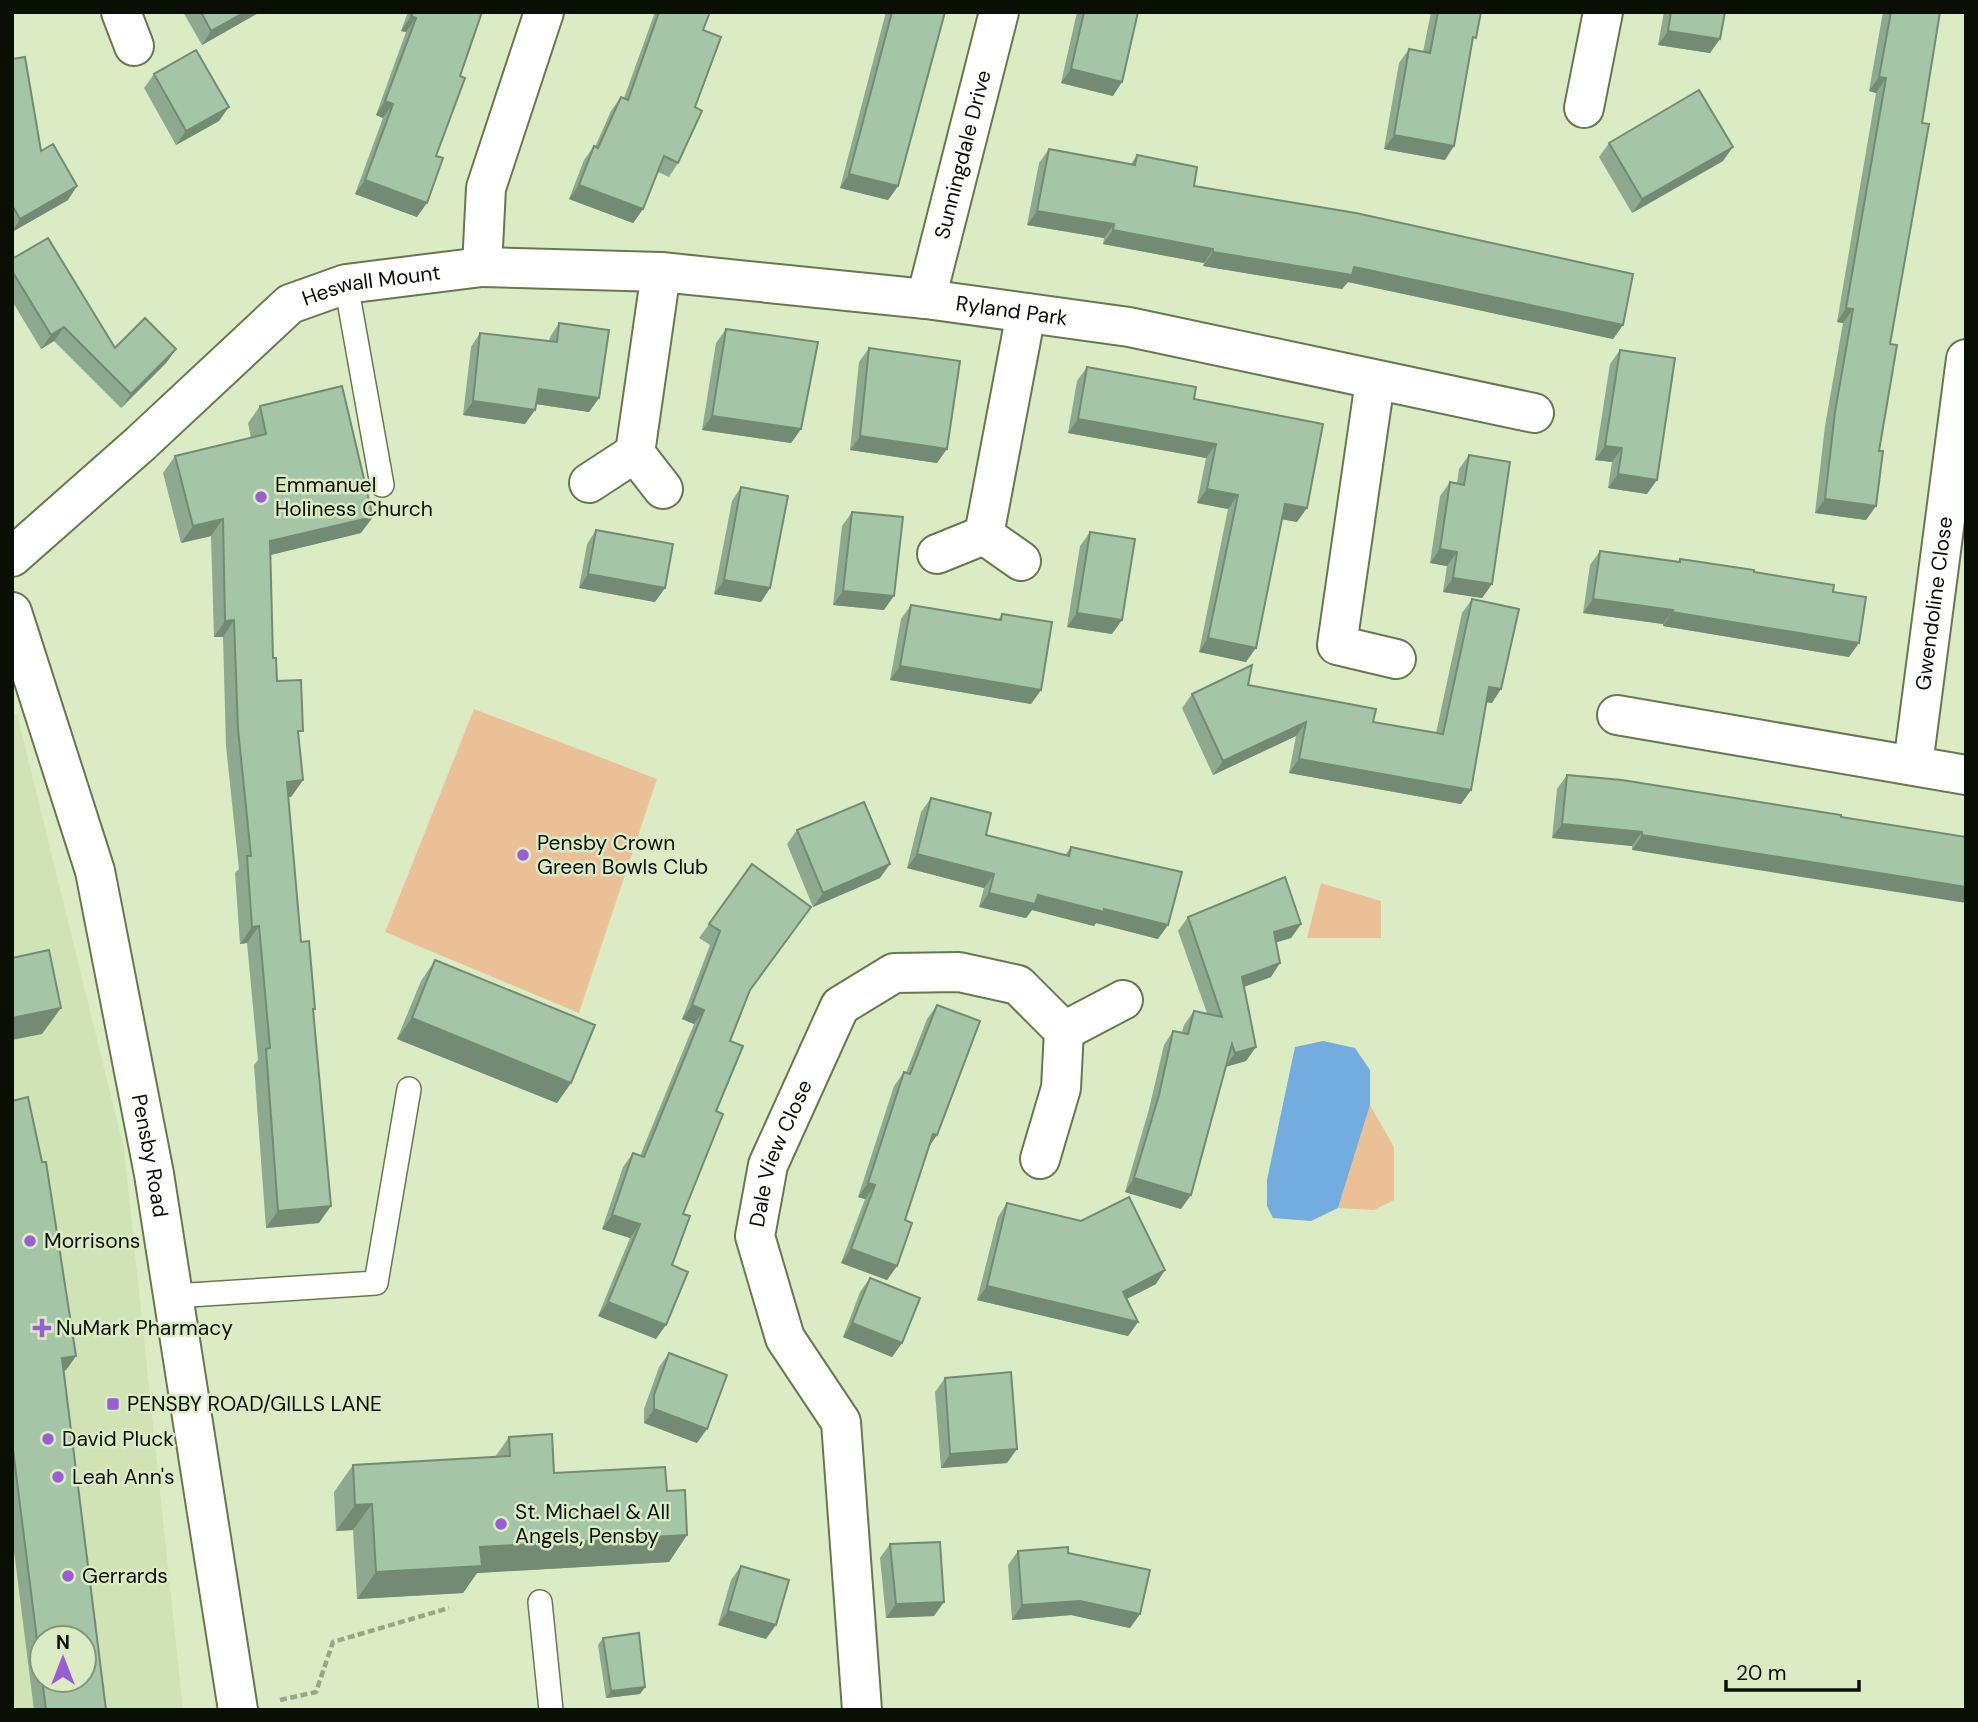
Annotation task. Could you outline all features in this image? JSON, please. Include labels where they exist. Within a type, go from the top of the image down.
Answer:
[{"type":"street","points":[[482,267],[486,188],[544,12]]},
{"type":"street","name":"Sunningdale Drive","points":[[926,299],[999,12]]},
{"type":"street","points":[[1584,108],[1603,12]]},
{"type":"street","name":"Ryland Park","points":[[482,267],[661,272],[926,299],[1129,327],[1534,413]]},
{"type":"street","name":"Heswall Mount","points":[[12,556],[140,444],[290,303],[346,284],[482,267]]},
{"type":"street","points":[[661,272],[635,453],[663,489]]},
{"type":"street","points":[[984,535],[1026,313]]},
{"type":"street","name":"Gwendoline Close","points":[[1913,765],[1966,359]]},
{"type":"street","points":[[1375,381],[1337,645],[1396,659]]},
{"type":"street","points":[[589,483],[635,453]]},
{"type":"street","points":[[937,554],[984,535]]},
{"type":"street","points":[[984,535],[1021,561]]},
{"type":"street","name":"Pensby Road","points":[[12,612],[22,678],[95,871],[154,1174],[238,1709]]},
{"type":"street","points":[[1617,715],[1966,775]]},
{"type":"street","name":"Dale View Close","points":[[862,1710],[841,1422],[785,1338],[755,1236],[768,1165],[839,1006],[894,973],[958,972],[1018,985],[1064,1031]]},
{"type":"street","points":[[1040,1159],[1062,1088],[1064,1031],[1123,1000]]},
{"type":"lane","points":[[346,284],[382,485]]},
{"type":"lane","points":[[174,1296],[376,1283],[408,1089]]},
{"type":"lane","points":[[540,1602],[551,1710]]},
{"type":"path","points":[[238,1709],[316,1692],[333,1642],[449,1608]]},
{"type":"shaded area","name":"Pensby Crown Green Bowls Club","points":[[474,709],[657,779],[579,1013],[385,932]]},
{"type":"shaded area","points":[[17,714],[124,1149],[183,1710],[12,1710],[12,715]]},
{"type":"shaded area","points":[[1321,883],[1381,901],[1381,938],[1307,938]]},
{"type":"shaded area","points":[[1370,1105],[1394,1147],[1394,1200],[1374,1210],[1338,1208]]},
{"type":"water","points":[[1323,1041],[1355,1048],[1370,1070],[1370,1105],[1338,1208],[1311,1221],[1273,1218],[1267,1206],[1267,1180],[1295,1047]]},
{"type":"building","points":[[201,12],[245,12],[211,31]]},
{"type":"building","points":[[413,12],[482,12],[460,76],[465,78],[436,156],[443,158],[427,203],[365,180],[393,104],[385,101],[416,18],[411,16]]},
{"type":"building","points":[[659,12],[710,12],[703,30],[721,37],[695,107],[702,111],[678,163],[664,156],[643,209],[579,185],[594,146],[598,148],[621,97],[628,100]]},
{"type":"building","points":[[892,12],[945,12],[898,186],[849,174]]},
{"type":"building","points":[[1084,12],[1138,12],[1122,82],[1071,69]]},
{"type":"building","points":[[1438,12],[1481,12],[1476,38],[1473,37],[1454,146],[1394,135],[1409,49],[1430,53]]},
{"type":"building","points":[[1671,12],[1725,12],[1720,39],[1668,31]]},
{"type":"building","points":[[1891,12],[1940,12],[1922,123],[1929,124],[1890,344],[1897,345],[1879,451],[1883,451],[1876,506],[1825,499],[1835,412],[1853,309],[1846,308],[1886,78],[1879,77]]},
{"type":"building","points":[[196,50],[229,107],[186,131],[154,74]]},
{"type":"building","points":[[25,57],[41,151],[53,144],[77,186],[20,219],[12,205],[12,59]]},
{"type":"building","points":[[1699,90],[1733,147],[1642,199],[1609,143]]},
{"type":"building","points":[[1049,149],[1135,165],[1137,155],[1197,167],[1194,186],[1356,213],[1633,274],[1623,325],[1354,267],[1352,275],[1213,252],[1213,249],[1113,230],[1114,224],[1037,211]]},
{"type":"building","points":[[48,238],[115,348],[145,318],[176,349],[131,394],[64,327],[51,335],[12,271],[12,259]]},
{"type":"building","points":[[559,323],[609,330],[599,398],[539,389],[535,410],[473,401],[480,333],[557,342]]},
{"type":"building","points":[[726,329],[818,342],[801,429],[712,416]]},
{"type":"building","points":[[869,348],[960,361],[947,449],[860,436]]},
{"type":"building","points":[[1620,350],[1675,358],[1657,480],[1618,474],[1622,448],[1605,446]]},
{"type":"building","points":[[1087,367],[1196,387],[1194,399],[1323,424],[1307,508],[1285,504],[1256,648],[1208,638],[1238,495],[1207,489],[1216,444],[1078,419]]},
{"type":"building","points":[[342,386],[373,517],[270,541],[273,658],[276,658],[277,681],[301,680],[303,731],[298,731],[303,780],[287,782],[301,942],[309,941],[331,1206],[278,1211],[266,1049],[270,1048],[259,926],[252,927],[247,856],[251,856],[238,729],[234,620],[225,621],[223,519],[193,526],[175,456],[266,434],[260,406]]},
{"type":"building","points":[[1469,455],[1510,462],[1492,584],[1453,578],[1457,552],[1440,549],[1450,482],[1464,485]]},
{"type":"building","points":[[741,487],[788,496],[770,588],[724,580]]},
{"type":"building","points":[[852,512],[903,517],[894,596],[843,591]]},
{"type":"building","points":[[596,530],[673,544],[665,588],[588,574]]},
{"type":"building","points":[[1090,532],[1135,539],[1122,620],[1077,613]]},
{"type":"building","points":[[1600,551],[1680,562],[1680,559],[1834,585],[1833,592],[1866,597],[1859,643],[1672,612],[1673,610],[1593,599]]},
{"type":"building","points":[[1472,599],[1519,609],[1501,689],[1489,687],[1471,790],[1299,759],[1306,722],[1223,761],[1192,694],[1252,665],[1248,685],[1376,709],[1373,722],[1443,734]]},
{"type":"building","points":[[911,605],[1001,620],[1002,614],[1052,622],[1041,690],[900,666]]},
{"type":"building","points":[[1567,775],[1622,780],[1966,837],[1966,887],[1642,835],[1642,832],[1562,824]]},
{"type":"building","points":[[931,798],[991,813],[986,835],[1069,856],[1071,847],[1182,872],[1168,925],[1038,895],[1035,904],[989,893],[994,874],[917,854]]},
{"type":"building","points":[[864,802],[890,864],[823,893],[797,830]]},
{"type":"building","points":[[752,864],[811,907],[750,990],[730,1041],[743,1046],[716,1111],[723,1114],[683,1214],[690,1216],[672,1265],[688,1272],[666,1325],[608,1302],[640,1224],[612,1215],[633,1153],[644,1157],[704,1010],[692,1005],[720,931],[709,924]]},
{"type":"building","points":[[1285,877],[1301,924],[1274,932],[1280,963],[1242,977],[1256,1047],[1235,1053],[1232,1044],[1191,1195],[1134,1178],[1159,1095],[1173,1031],[1188,1034],[1194,1011],[1222,1017],[1188,917]]},
{"type":"building","points":[[49,950],[61,1008],[12,1018],[12,958]]},
{"type":"building","points":[[435,960],[595,1025],[571,1083],[412,1018]]},
{"type":"building","points":[[937,1005],[980,1021],[937,1135],[933,1134],[905,1220],[912,1223],[897,1266],[851,1249],[875,1185],[868,1183],[904,1072],[910,1074]]},
{"type":"building","points":[[28,1097],[42,1162],[46,1162],[76,1356],[62,1358],[95,1624],[35,1624],[12,1442],[12,1101]]},
{"type":"building","points":[[1129,1197],[1165,1270],[1123,1292],[1138,1322],[987,1286],[1007,1203],[1081,1221]]},
{"type":"building","points":[[870,1278],[920,1298],[902,1343],[852,1323]]},
{"type":"building","points":[[669,1353],[727,1375],[707,1429],[654,1409],[654,1395]]},
{"type":"building","points":[[1011,1372],[1017,1449],[950,1454],[945,1378]]},
{"type":"building","name":"St. Michael & All Angels, Pensby","points":[[552,1434],[554,1473],[665,1467],[667,1491],[685,1490],[687,1535],[480,1547],[482,1566],[376,1572],[372,1504],[355,1505],[353,1465],[510,1456],[509,1437]]},
{"type":"building","points":[[940,1542],[944,1602],[896,1604],[890,1544]]},
{"type":"building","points":[[1068,1547],[1068,1553],[1150,1570],[1140,1614],[1080,1601],[1022,1605],[1018,1551]]},
{"type":"building","points":[[741,1566],[789,1580],[776,1625],[728,1611]]},
{"type":"building","points":[[639,1633],[645,1687],[611,1691],[603,1638]]},
{"type":"building","points":[[98,1646],[106,1710],[46,1710],[44,1694],[98,1694]]},
{"type":"place","name":"Emmanuel Holiness Church","points":[[261,497]]},
{"type":"place","name":"Pensby Crown Green Bowls Club","points":[[523,855]]},
{"type":"place","name":"Morrisons","points":[[30,1241]]},
{"type":"place","name":"NuMark Pharmacy","points":[[42,1328]]},
{"type":"place","name":"PENSBY ROAD/GILLS LANE","points":[[113,1404]]},
{"type":"place","name":"David Pluck","points":[[48,1439]]},
{"type":"place","name":"Leah Ann's","points":[[58,1477]]},
{"type":"place","name":"St. Michael & All Angels, Pensby","points":[[501,1524]]},
{"type":"place","name":"Gerrards","points":[[68,1576]]}]
